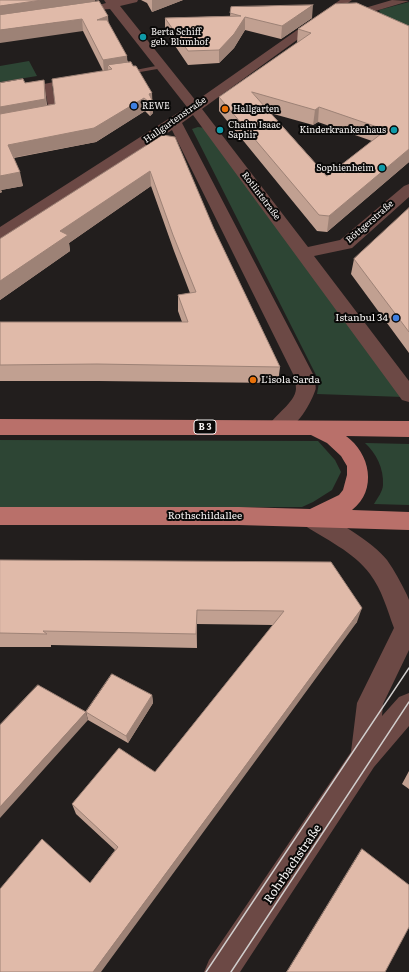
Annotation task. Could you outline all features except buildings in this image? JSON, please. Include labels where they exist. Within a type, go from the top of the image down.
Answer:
[{"type":"main road","name":"B 3","points":[[0,427],[278,427],[409,429]]},
{"type":"main road","points":[[310,518],[345,503],[354,493],[360,477],[358,463],[350,450],[339,440],[316,428]]},
{"type":"main road","name":"Rothschildallee","points":[[0,516],[310,518],[409,521]]},
{"type":"street","points":[[90,9],[111,3],[133,0]]},
{"type":"street","points":[[362,12],[404,0]]},
{"type":"street","name":"Rotlintstraße","points":[[111,3],[194,107],[409,395]]},
{"type":"street","points":[[343,3],[375,18]]},
{"type":"street","name":"Hallgartenstraße","points":[[0,234],[175,122],[194,107],[343,3]]},
{"type":"street","points":[[175,122],[304,376],[306,390],[292,414],[278,427]]},
{"type":"street","name":"Böttgerstraße","points":[[304,253],[346,244],[409,188]]},
{"type":"street","name":"Rohrbachstraße","points":[[310,518],[365,554],[378,566],[398,601],[408,625],[370,703],[364,756]]},
{"type":"street","name":"Rohrbachstraße","points":[[221,972],[364,756],[409,706]]},
{"type":"lane","points":[[115,74],[161,67]]},
{"type":"lane","points":[[38,117],[53,114],[48,84],[79,80]]},
{"type":"green space","points":[[409,2],[409,28],[382,16],[379,10]]},
{"type":"green space","points":[[29,61],[37,76],[0,82],[0,66]]},
{"type":"green space","points":[[198,127],[205,128],[404,397],[317,394],[319,383],[316,375],[192,129]]},
{"type":"green space","points":[[0,440],[318,441],[335,460],[341,472],[332,490],[302,507],[0,508]]},
{"type":"green space","points":[[365,443],[409,444],[409,505],[374,504],[383,487],[383,479],[381,467],[376,456]]},
{"type":"tram line","points":[[206,972],[409,668]]},
{"type":"tram line","points":[[231,972],[409,702]]},
{"type":"place","name":"Berta Schiff geb. Blumhof","points":[[143,37]]},
{"type":"place","name":"REWE","points":[[134,106]]},
{"type":"place","name":"Hallgarten","points":[[225,109]]},
{"type":"place","name":"Chaim Isaac Saphir","points":[[220,130]]},
{"type":"place","name":"Kinderkrankenhaus","points":[[394,130]]},
{"type":"place","name":"Sophienheim","points":[[382,168]]},
{"type":"place","name":"Istanbul 34","points":[[396,318]]},
{"type":"place","name":"L'isola Sarda","points":[[253,380]]}]
